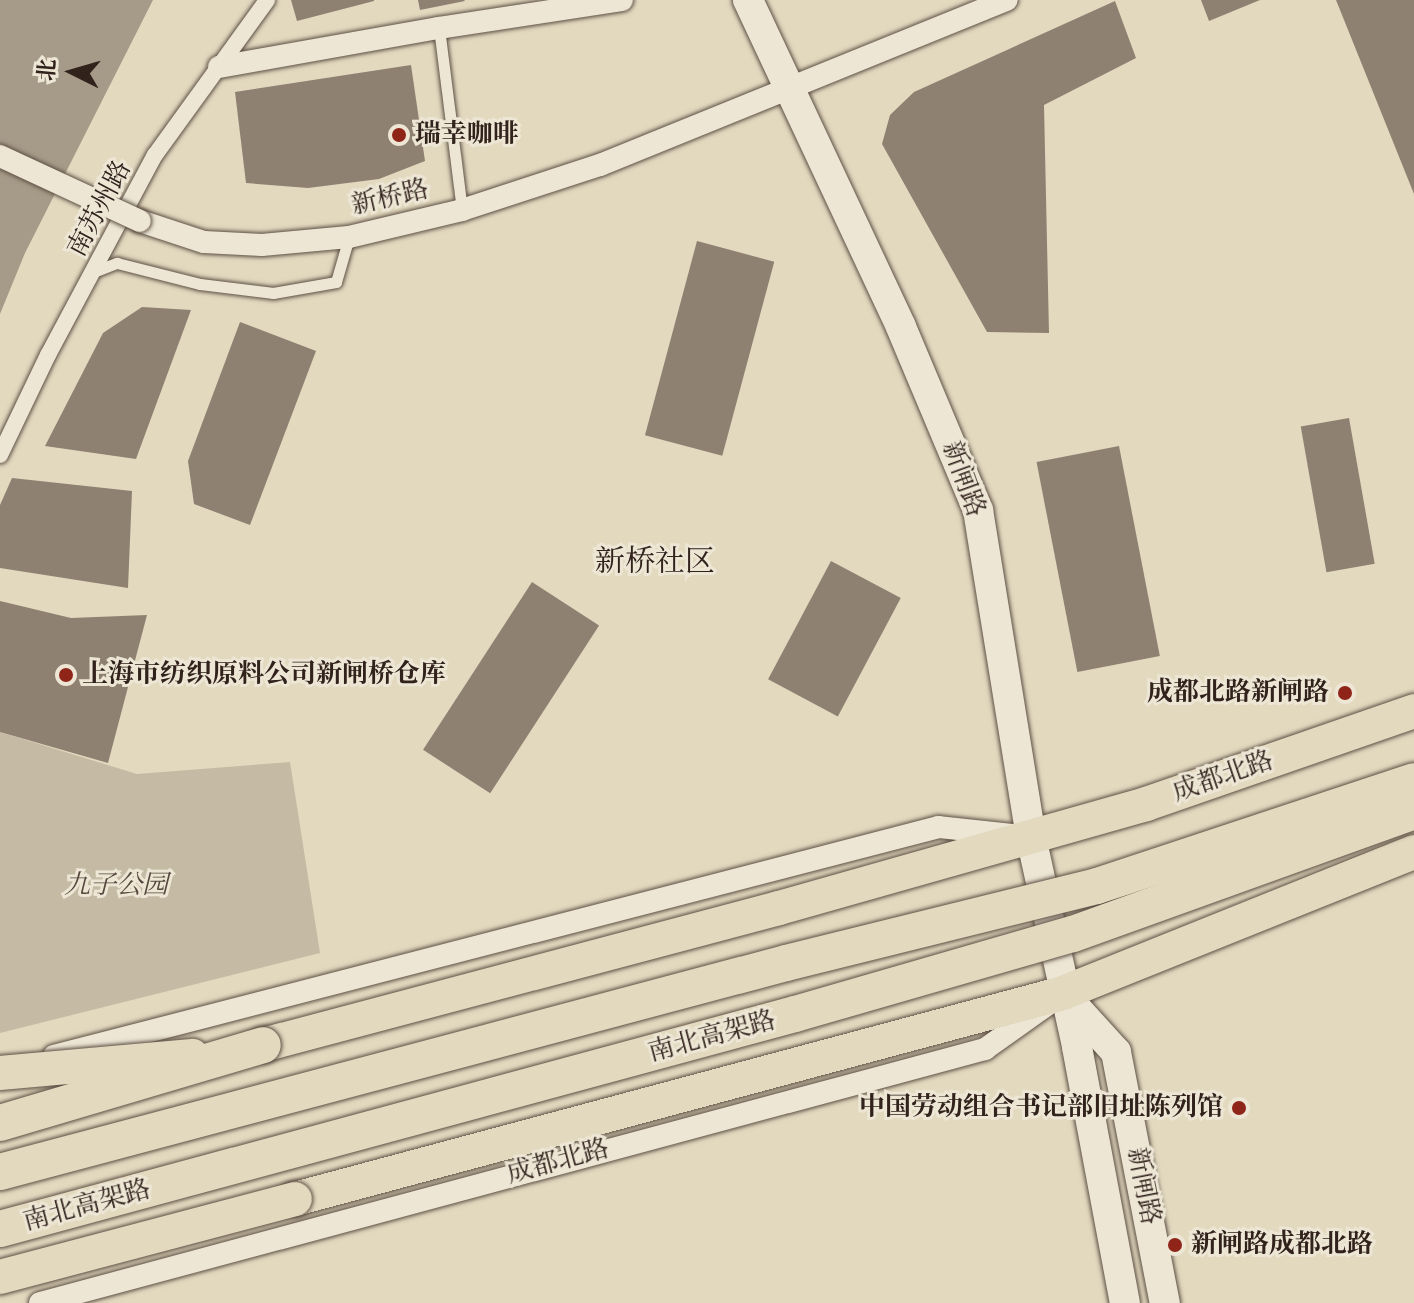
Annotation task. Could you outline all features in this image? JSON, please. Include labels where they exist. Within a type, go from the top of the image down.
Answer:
[{"type":"highway","name":"南北高架路","points":[[0,1172],[786,963],[1097,886],[1414,781]]},
{"type":"highway","name":"南北高架路","points":[[0,1229],[780,1018],[1073,934],[1414,811]]},
{"type":"highway","points":[[0,1123],[263,1045]]},
{"type":"main road","name":"新闸路","points":[[748,0],[901,327],[978,510],[1031,837],[1077,1047],[1125,1303]]},
{"type":"main road","name":"成都北路","points":[[0,1071],[163,1059],[263,1045],[779,908],[1146,804],[1414,711]]},
{"type":"main road","name":"成都北路","points":[[0,1277],[1063,993],[1414,852]]},
{"type":"main road","name":"新闸路","points":[[1063,993],[1116,1052],[1165,1303]]},
{"type":"street","name":"南苏州路","points":[[0,455],[48,355],[165,139],[267,0]]},
{"type":"street","points":[[219,67],[622,0]]},
{"type":"street","name":"新桥路","points":[[0,156],[140,221],[204,242],[262,245],[349,237],[462,210],[600,165],[1007,0]]},
{"type":"street","name":"成都北路","points":[[0,1071],[939,827],[1031,837]]},
{"type":"street","name":"成都北路","points":[[40,1303],[985,1049],[1063,993]]},
{"type":"lane","points":[[439,28],[462,210]]},
{"type":"lane","points":[[93,272],[117,263],[200,284],[273,293],[336,282],[349,237]]},
{"type":"green space","name":"九子公园","points":[[0,732],[137,774],[290,762],[320,953],[0,1033]]},
{"type":"shaded area","points":[[0,0],[153,0],[25,253],[0,314]]},
{"type":"building","points":[[291,0],[374,0],[374,1],[297,21]]},
{"type":"building","points":[[418,0],[464,0],[465,1],[420,10]]},
{"type":"building","points":[[1201,0],[1260,0],[1209,21]]},
{"type":"building","points":[[1336,0],[1414,0],[1414,194]]},
{"type":"building","points":[[1115,1],[1136,58],[1044,105],[1049,333],[987,332],[882,144],[890,115],[914,92]]},
{"type":"building","points":[[411,65],[425,161],[379,179],[308,188],[246,183],[235,92]]},
{"type":"building","points":[[697,241],[774,262],[722,456],[645,435]]},
{"type":"building","points":[[142,307],[191,310],[136,459],[45,446],[103,333]]},
{"type":"building","points":[[240,322],[316,351],[250,525],[194,504],[188,461]]},
{"type":"building","points":[[1349,418],[1375,564],[1326,572],[1301,427]]},
{"type":"building","points":[[1119,446],[1160,656],[1077,672],[1037,462]]},
{"type":"building","points":[[12,478],[132,491],[128,588],[0,568],[0,505]]},
{"type":"building","points":[[831,561],[901,598],[838,716],[768,679]]},
{"type":"building","points":[[532,582],[599,626],[490,793],[423,750]]},
{"type":"building","name":"上海市纺织原料公司新闸桥仓库","points":[[0,601],[71,618],[147,615],[108,763],[0,732]]},
{"type":"place","name":"瑞幸咖啡","points":[[399,135]]},
{"type":"place","name":"上海市纺织原料公司新闸桥仓库","points":[[66,675]]},
{"type":"place","name":"成都北路新闸路","points":[[1345,693]]},
{"type":"place","name":"中国劳动组合书记部旧址陈列馆","points":[[1239,1108]]},
{"type":"place","name":"新闸路成都北路","points":[[1175,1245]]},
{"type":"district","name":"新桥社区","points":[[655,562]]}]
